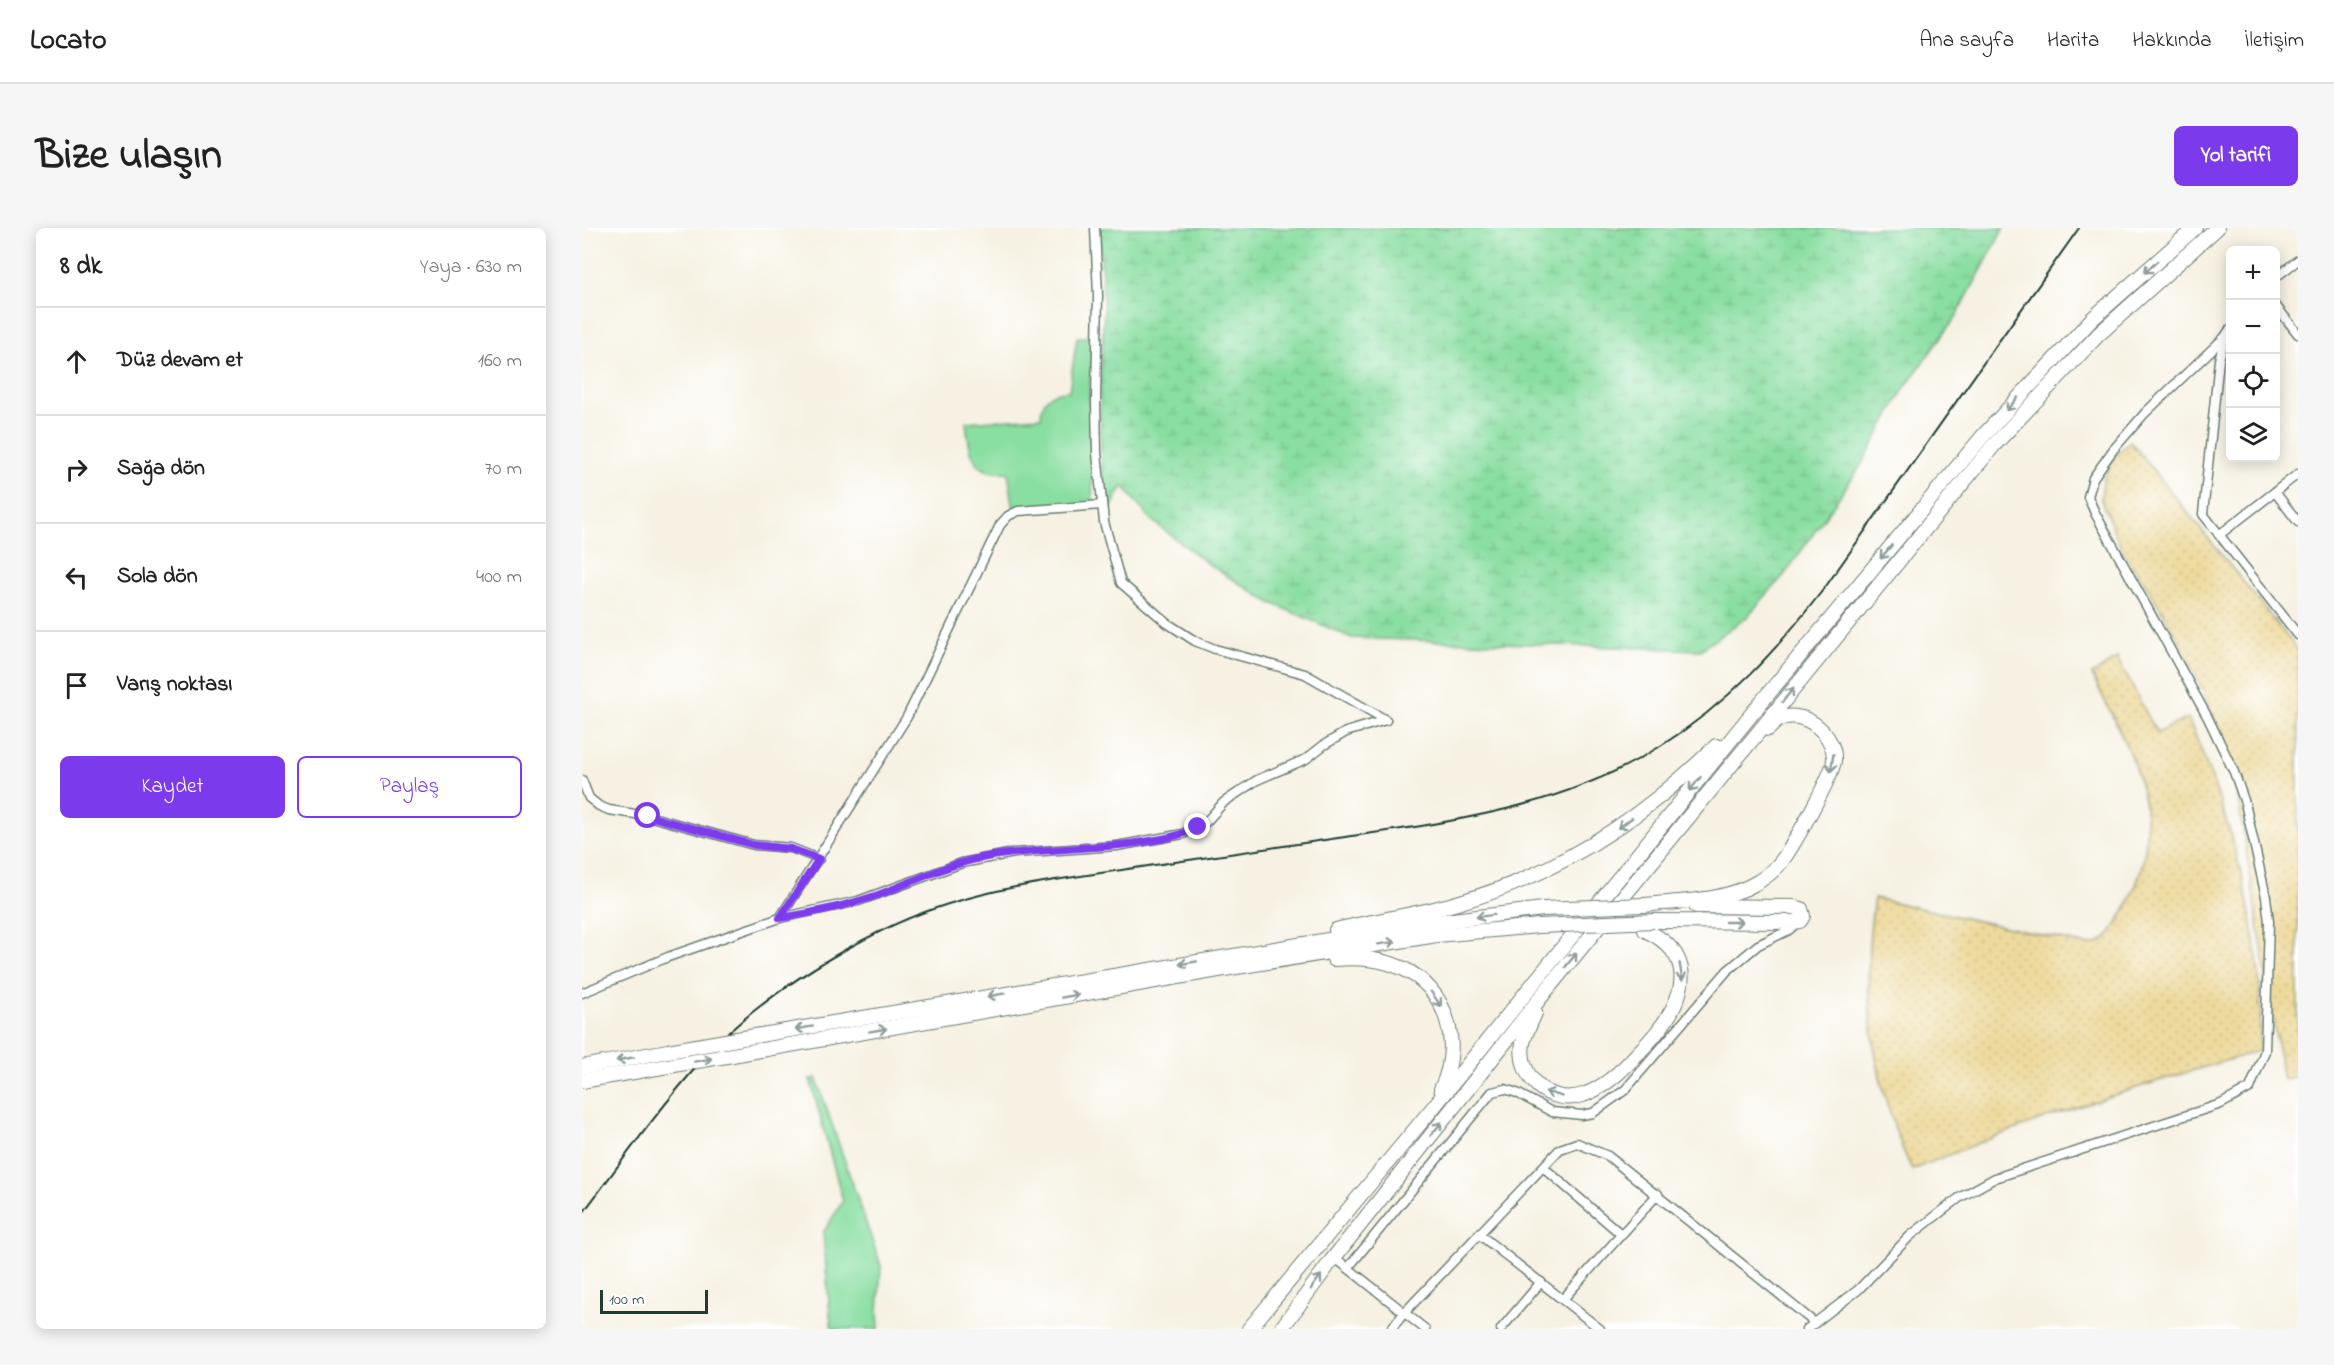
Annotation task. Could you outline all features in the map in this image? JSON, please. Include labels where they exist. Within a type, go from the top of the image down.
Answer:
[{"type":"highway","points":[[1249,1329],[1432,1109],[1763,700],[1983,436],[2092,319],[2195,228]]},
{"type":"highway","points":[[1281,1329],[1334,1257],[1545,992],[1986,454],[2099,334],[2217,228]]},
{"type":"highway","points":[[1222,963],[1454,904],[1537,875],[1584,850],[1649,805],[1701,760],[1763,700]]},
{"type":"highway","points":[[1644,906],[1731,893],[1755,883],[1769,873],[1786,855],[1830,773],[1834,758],[1830,741],[1821,729],[1809,721],[1792,717],[1779,719],[1735,760]]},
{"type":"highway","points":[[582,1067],[737,1039],[1222,963],[1437,935],[1539,926],[1798,922],[1802,919],[1802,911],[1794,907],[1644,906],[1543,909],[1436,922],[1222,963],[738,1054],[582,1081]]},
{"type":"highway","points":[[1545,992],[1524,1037],[1522,1055],[1525,1067],[1532,1081],[1546,1092],[1569,1097],[1584,1095],[1607,1081],[1642,1049],[1662,1025],[1679,996],[1682,976],[1675,952],[1650,926]]},
{"type":"highway","points":[[1222,963],[1349,958],[1386,962],[1412,974],[1439,1002],[1450,1034],[1452,1048],[1449,1072],[1432,1109]]},
{"type":"street","points":[[582,993],[668,957],[780,918],[858,901],[930,873],[980,858],[1014,853],[1117,846],[1183,834],[1206,822],[1224,802],[1257,780],[1306,759],[1346,732],[1386,720],[1305,674],[1215,649],[1176,629],[1122,583],[1104,522],[1102,506],[1096,426],[1098,295],[1095,228]]},
{"type":"street","points":[[2280,274],[2298,260]]},
{"type":"street","points":[[2280,311],[2298,334]]},
{"type":"street","points":[[1807,1329],[1858,1290],[1910,1236],[1959,1198],[1995,1178],[2221,1104],[2250,1088],[2265,1051],[2269,922],[2266,897],[2245,803],[2234,772],[2208,718],[2094,513],[2088,497],[2093,478],[2113,450],[2145,413],[2226,335]]},
{"type":"street","points":[[2226,339],[2219,360],[2203,514],[2298,635]]},
{"type":"street","points":[[2219,534],[2298,474]]},
{"type":"street","points":[[2275,492],[2298,522]]},
{"type":"street","points":[[780,918],[907,717],[950,624],[1000,525],[1008,516],[1018,511],[1102,506]]},
{"type":"street","points":[[582,780],[589,798],[609,810],[648,816],[754,845],[791,849],[819,859]]},
{"type":"street","points":[[1348,1268],[1492,1092],[1505,1089],[1552,1112],[1582,1115],[1593,1113],[1624,1089],[1727,971],[1758,945],[1789,930],[1798,922]]},
{"type":"street","points":[[1391,1329],[1560,1149],[1577,1143],[1608,1155],[1815,1323]]},
{"type":"street","points":[[1543,1167],[1622,1235]]},
{"type":"street","points":[[1563,1299],[1658,1194]]},
{"type":"street","points":[[1480,1235],[1600,1329]]},
{"type":"street","points":[[1334,1257],[1425,1329]]},
{"type":"street","points":[[1501,1329],[1540,1282]]},
{"type":"green space","points":[[1099,228],[2004,228],[1957,315],[1905,387],[1862,464],[1785,574],[1747,617],[1700,650],[1352,638],[1269,602],[1208,564],[1150,519],[1123,486],[1106,517],[1101,457],[1100,397],[1104,312]]},
{"type":"green space","points":[[1077,337],[1093,337],[1089,398],[1093,505],[1014,510],[1008,472],[986,470],[980,466],[971,452],[966,422],[1041,417],[1043,405],[1049,397],[1069,391]]},
{"type":"green space","points":[[816,1078],[881,1266],[879,1329],[833,1329],[831,1325],[823,1233],[843,1201],[810,1079]]},
{"type":"sand","points":[[2130,441],[2298,650],[2298,1075],[2283,1080],[2237,792],[2221,739],[2202,688],[2179,640],[2152,594],[2122,550],[2101,500],[2103,482],[2109,466]]},
{"type":"sand","points":[[2117,658],[2157,733],[2188,718],[2204,756],[2232,838],[2252,924],[2261,1010],[2259,1051],[2084,1105],[1912,1170],[1887,1104],[1873,1037],[1868,968],[1874,898],[2087,945],[2105,939],[2117,924],[2138,880],[2145,849],[2146,820],[2142,791],[2121,734],[2092,675]]},
{"type":"railway","points":[[582,1214],[668,1100],[729,1032],[764,1003],[821,964],[861,941],[910,918],[970,897],[1033,884],[1426,825],[1507,809],[1585,784],[1659,747],[1729,694],[1770,654],[1807,610],[2079,228]]},
{"type":"route","points":[[648,816],[754,845],[773,845],[801,851],[819,859],[780,918],[818,912],[858,901],[930,873],[980,858],[1032,851],[1092,849],[1142,843],[1175,837],[1198,827]]}]
